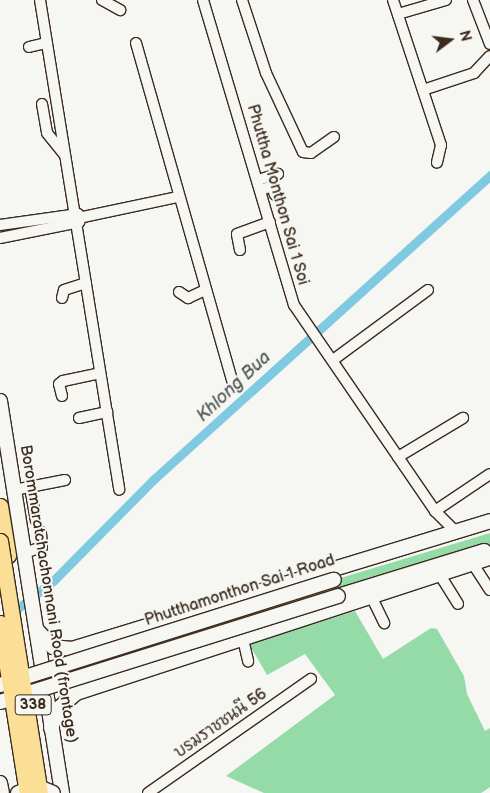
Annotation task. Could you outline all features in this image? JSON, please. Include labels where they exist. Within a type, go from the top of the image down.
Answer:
[{"type":"main road","name":"Borommaratchachonnani Road (frontage)","points":[[0,401],[62,793]]},
{"type":"main road","name":"338","points":[[0,506],[47,793]]},
{"type":"main road","name":"Phutthamonthon Sai 1 Road","points":[[36,629],[47,644],[58,649],[87,645],[490,521]]},
{"type":"main road","name":"Phutthamonthon Sai 1 Road","points":[[0,685],[334,580],[490,527]]},
{"type":"main road","name":"338","points":[[0,541],[40,793]]},
{"type":"main road","name":"Phutthamonthon Sai 1 Road","points":[[0,702],[490,550]]},
{"type":"main road","points":[[52,728],[67,698],[98,686],[490,558]]},
{"type":"main road","name":"338","points":[[0,623],[27,793]]},
{"type":"main road","points":[[87,645],[67,662],[66,671],[76,688],[98,686]]},
{"type":"main road","name":"338","points":[[0,657],[20,793]]},
{"type":"main road","points":[[0,783],[2,793]]},
{"type":"main road","points":[[20,793],[36,786],[53,793]]},
{"type":"street","points":[[40,0],[74,212],[80,221],[86,284],[119,490]]},
{"type":"street","points":[[102,0],[120,10]]},
{"type":"street","name":"Phuttha Monthon Sai 1 Soi","points":[[203,0],[270,222],[290,296],[435,510],[455,531]]},
{"type":"street","points":[[242,0],[266,73],[303,152],[311,153],[334,137]]},
{"type":"street","points":[[393,0],[441,145],[437,163]]},
{"type":"street","points":[[398,14],[446,0]]},
{"type":"street","points":[[473,0],[490,44]]},
{"type":"street","points":[[29,47],[46,43]]},
{"type":"street","points":[[136,43],[177,197],[232,381]]},
{"type":"street","points":[[423,90],[474,73],[490,56]]},
{"type":"street","points":[[42,104],[47,133],[65,155]]},
{"type":"street","points":[[259,185],[278,174]]},
{"type":"street","points":[[259,185],[272,186],[275,196]]},
{"type":"street","points":[[0,238],[177,197]]},
{"type":"street","points":[[0,225],[74,212]]},
{"type":"street","points":[[240,250],[237,234],[270,222]]},
{"type":"street","points":[[62,298],[64,290],[86,284]]},
{"type":"street","points":[[179,292],[188,298],[205,290]]},
{"type":"street","points":[[333,360],[428,290]]},
{"type":"street","points":[[62,396],[59,384],[63,381],[100,373]]},
{"type":"street","points":[[79,418],[107,412]]},
{"type":"street","points":[[398,456],[463,418]]},
{"type":"street","points":[[435,510],[490,474]]},
{"type":"street","points":[[14,490],[66,480]]},
{"type":"street","points":[[30,487],[36,520]]},
{"type":"street","points":[[24,553],[42,547],[41,532]]},
{"type":"street","points":[[473,564],[490,590]]},
{"type":"street","points":[[440,575],[458,604]]},
{"type":"street","points":[[372,598],[384,623]]},
{"type":"street","points":[[243,639],[248,661]]},
{"type":"street","name":"บรมราชชนนี 56","points":[[148,793],[311,679]]},
{"type":"green space","points":[[490,533],[490,545],[73,673],[74,658]]},
{"type":"green space","points":[[355,611],[383,659],[431,628],[437,629],[464,676],[467,694],[485,731],[490,728],[490,787],[481,793],[264,793],[226,776],[335,695],[305,654],[267,675],[249,644]]},
{"type":"waterway","name":"Khlong Bua","points":[[9,615],[53,581],[154,479],[490,175]]}]
